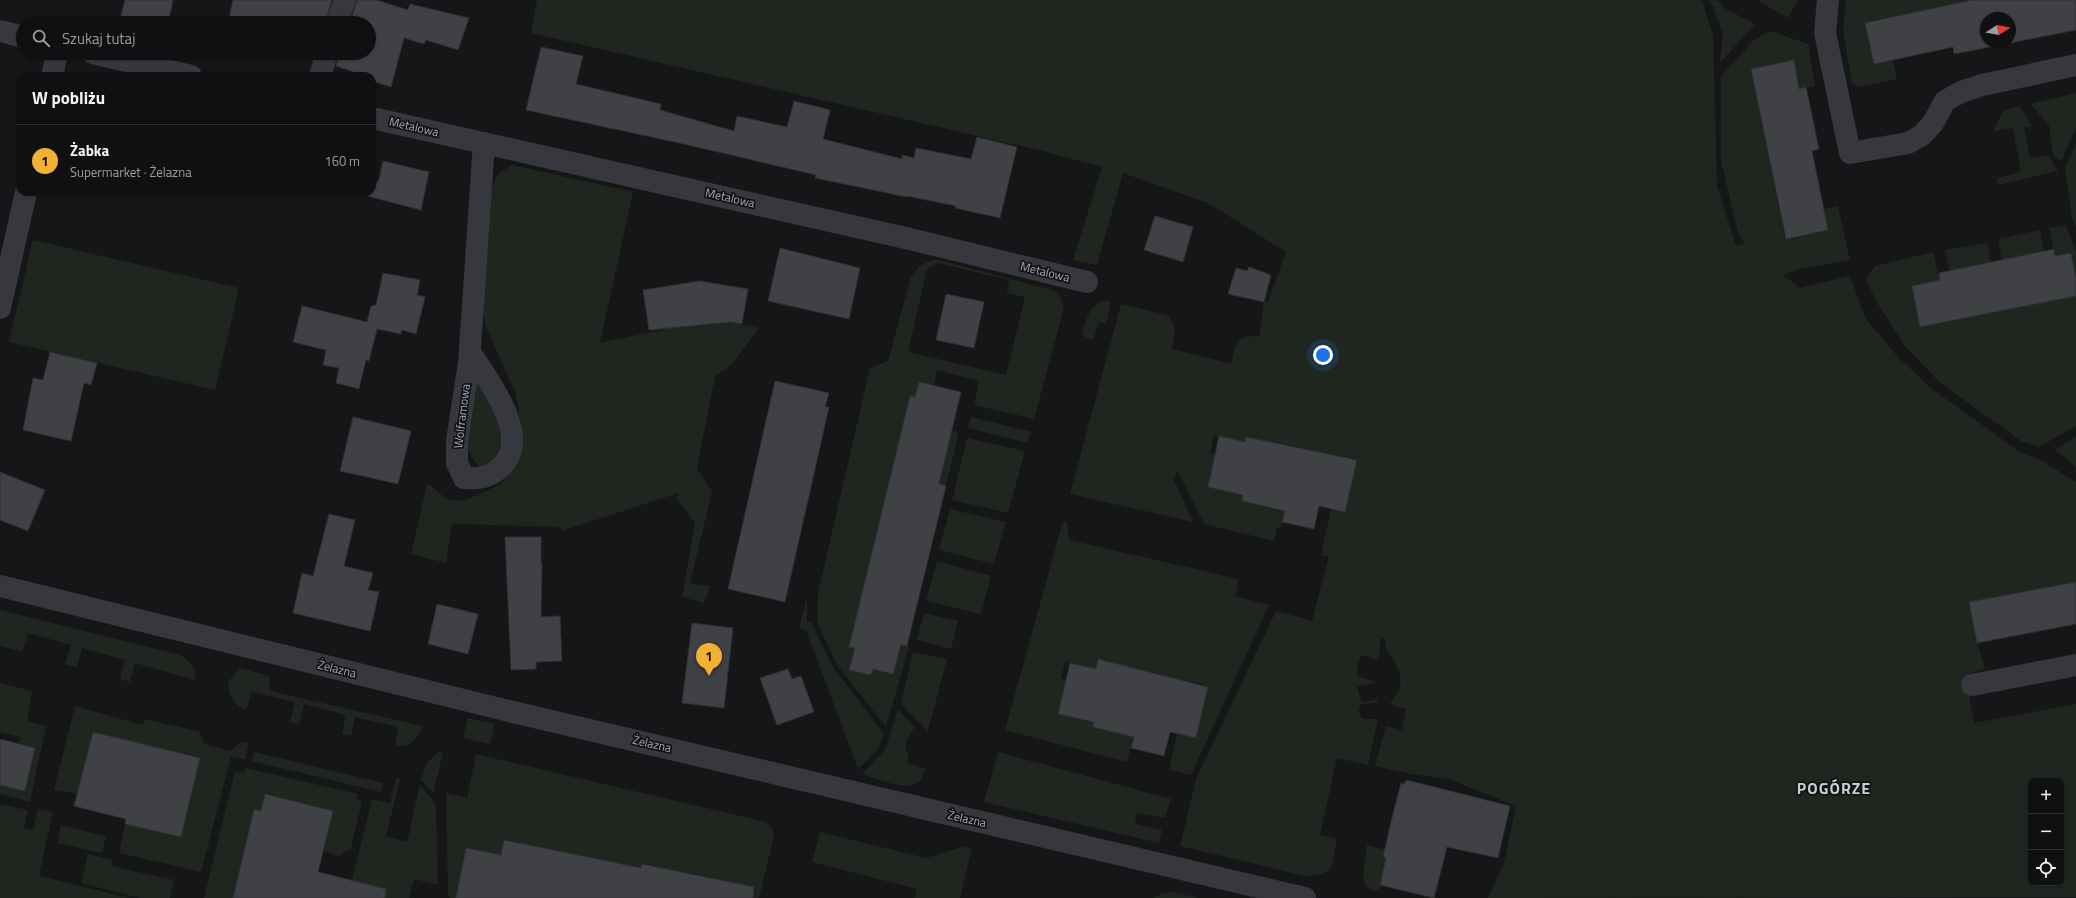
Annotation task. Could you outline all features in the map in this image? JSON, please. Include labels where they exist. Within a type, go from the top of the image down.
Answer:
[{"type":"street","points":[[339,16],[345,0]]},
{"type":"street","points":[[1828,0],[1825,33],[1850,154],[1908,142],[1922,135],[1933,123],[1945,101],[1961,92],[1982,85],[2076,65]]},
{"type":"street","points":[[0,31],[16,34]]},
{"type":"street","points":[[53,72],[55,60]]},
{"type":"street","points":[[123,60],[175,72]]},
{"type":"street","points":[[321,72],[325,60]]},
{"type":"street","name":"Metalowa","points":[[376,119],[910,239],[1087,282]]},
{"type":"street","name":"Wolframowa","points":[[470,352],[504,407],[510,426],[512,445],[506,462],[496,472],[480,479],[464,478],[457,463],[457,441],[470,352],[484,143]]},
{"type":"street","points":[[0,308],[25,196]]},
{"type":"street","name":"Żelazna","points":[[0,586],[513,712],[1305,898]]},
{"type":"street","points":[[1972,685],[2076,665]]},
{"type":"shaded area","points":[[537,0],[1702,0],[1713,36],[1717,185],[1736,246],[1744,243],[1738,233],[1721,161],[1721,76],[1754,40],[1770,31],[1808,44],[1815,86],[1799,89],[1793,60],[1751,69],[1785,239],[1828,230],[1824,209],[1838,206],[1850,260],[1800,269],[1783,275],[1800,288],[1850,276],[1866,319],[1898,357],[1932,389],[2020,452],[2039,459],[2076,482],[2076,582],[1970,602],[1978,646],[1985,669],[1968,674],[1969,695],[1974,723],[2076,704],[2076,897],[1488,898],[1504,863],[1516,806],[1448,779],[1411,774],[1375,766],[1386,726],[1402,730],[1406,709],[1390,704],[1399,690],[1401,680],[1398,668],[1386,648],[1384,637],[1380,640],[1379,660],[1361,655],[1357,668],[1357,676],[1374,681],[1375,683],[1357,687],[1360,698],[1363,702],[1377,699],[1378,703],[1361,704],[1359,714],[1363,719],[1378,719],[1368,765],[1337,758],[1320,835],[1337,839],[1333,862],[1328,871],[1305,876],[1180,846],[1196,779],[1276,611],[1312,621],[1329,556],[1321,555],[1331,509],[1345,512],[1357,459],[1341,456],[1340,461],[1304,453],[1305,449],[1288,445],[1287,451],[1263,441],[1247,437],[1245,442],[1214,435],[1210,453],[1215,454],[1208,487],[1235,493],[1237,486],[1245,488],[1242,501],[1259,505],[1286,506],[1281,528],[1277,527],[1274,541],[1204,524],[1177,470],[1174,480],[1193,522],[1070,494],[1121,304],[1167,315],[1174,327],[1172,349],[1231,364],[1236,346],[1241,339],[1251,336],[1259,337],[1264,302],[1268,302],[1286,252],[1208,203],[1123,173],[1097,265],[1073,260],[1102,167],[1043,151],[531,33]]},
{"type":"shaded area","points":[[1710,0],[1717,0],[1726,9],[1755,24],[1720,63],[1723,33]]},
{"type":"shaded area","points":[[1757,0],[1798,0],[1788,18]]},
{"type":"shaded area","points":[[1846,0],[1972,0],[1866,23],[1874,64],[1893,60],[1897,79],[1859,87],[1852,83],[1843,31]]},
{"type":"shaded area","points":[[2076,93],[2076,128],[2061,161],[2053,155],[2049,125],[2030,104]]},
{"type":"shaded area","points":[[2020,106],[2032,126],[2024,128],[2030,158],[2048,155],[2058,171],[1998,185],[1997,178],[2021,172],[2013,128],[1993,131],[2003,111]]},
{"type":"shaded area","points":[[2076,144],[2076,227],[2072,218],[2065,168]]},
{"type":"shaded area","points":[[512,165],[633,192],[600,343],[670,328],[721,320],[759,328],[731,365],[715,376],[697,468],[712,492],[690,583],[710,586],[704,603],[682,597],[695,523],[677,500],[678,493],[562,531],[560,527],[452,524],[446,563],[411,554],[427,484],[432,486],[446,499],[464,501],[501,484],[517,462],[521,426],[516,394],[485,325],[481,277],[489,194],[498,174]]},
{"type":"shaded area","points":[[2066,225],[2076,252],[2076,280],[2055,256],[2049,228]]},
{"type":"shaded area","points":[[2040,230],[2045,258],[2003,266],[1998,239]]},
{"type":"shaded area","points":[[33,240],[239,288],[215,390],[9,342]]},
{"type":"shaded area","points":[[1987,243],[1992,268],[1951,276],[1945,250]]},
{"type":"shaded area","points":[[1933,252],[1940,280],[1912,286],[1920,327],[2076,296],[2076,426],[2039,447],[2021,441],[1939,382],[1904,345],[1876,301],[1866,279],[1875,266]]},
{"type":"shaded area","points":[[935,259],[1056,291],[1061,298],[1064,308],[1034,419],[974,405],[979,381],[937,370],[934,386],[919,382],[915,397],[910,396],[850,647],[855,648],[851,665],[852,670],[871,675],[873,669],[893,674],[901,645],[909,647],[886,727],[837,665],[817,622],[818,593],[870,368],[888,361],[911,277],[919,266]],"holes":[[[937,263],[1009,280],[1007,293],[1025,297],[1006,375],[908,352],[927,269]]]},
{"type":"shaded area","points":[[1104,301],[1111,301],[1106,324],[1099,322],[1093,340],[1086,338],[1082,333],[1088,316],[1094,306]]},
{"type":"shaded area","points":[[478,381],[500,415],[502,438],[495,462],[479,467],[465,446],[469,400]]},
{"type":"shaded area","points":[[971,417],[1031,432],[1027,443],[968,428]]},
{"type":"shaded area","points":[[952,431],[959,432],[946,486],[939,484]]},
{"type":"shaded area","points":[[2076,436],[2076,467],[2055,450]]},
{"type":"shaded area","points":[[967,438],[1025,451],[1008,513],[952,500]]},
{"type":"shaded area","points":[[950,509],[1006,522],[994,564],[939,550]]},
{"type":"shaded area","points":[[1063,521],[1067,522],[1069,540],[1239,579],[1235,596],[1269,605],[1191,775],[1169,770],[1177,734],[1196,738],[1208,686],[1191,681],[1189,686],[1156,678],[1156,673],[1139,669],[1138,674],[1114,668],[1115,663],[1099,659],[1096,669],[1065,661],[1061,678],[1066,680],[1058,713],[1085,720],[1096,714],[1093,727],[1110,731],[1111,726],[1135,732],[1127,762],[1005,730]]},
{"type":"shaded area","points":[[937,561],[991,576],[981,614],[926,601]]},
{"type":"shaded area","points":[[807,598],[807,623],[811,622],[833,667],[884,734],[878,749],[858,769],[806,630],[799,628]]},
{"type":"shaded area","points":[[0,610],[180,655],[194,668],[195,680],[135,663],[130,682],[120,679],[125,660],[82,648],[77,667],[65,664],[71,645],[28,633],[22,652],[0,646]]},
{"type":"shaded area","points":[[924,613],[958,621],[951,649],[917,640]]},
{"type":"shaded area","points":[[913,652],[947,659],[928,731],[901,704]]},
{"type":"shaded area","points":[[240,668],[269,676],[270,691],[423,726],[412,742],[405,746],[395,746],[398,727],[355,717],[351,736],[342,734],[346,715],[304,704],[299,724],[290,722],[295,702],[252,692],[246,711],[232,700],[228,682]]},
{"type":"shaded area","points":[[0,683],[32,691],[27,721],[46,726],[30,802],[0,794],[0,785],[25,791],[35,748],[19,743],[20,737],[0,732]]},
{"type":"shaded area","points":[[75,706],[143,725],[145,719],[200,732],[204,744],[230,751],[240,742],[249,743],[245,759],[231,757],[201,872],[119,853],[125,824],[181,837],[200,758],[183,754],[181,760],[172,751],[93,732],[78,794],[54,790]]},
{"type":"shaded area","points":[[898,710],[915,727],[906,741],[906,747],[909,755],[907,763],[926,769],[920,781],[908,786],[892,784],[862,774],[885,750]]},
{"type":"shaded area","points":[[468,718],[495,724],[490,744],[463,738]]},
{"type":"shaded area","points":[[254,752],[383,783],[381,792],[252,761]]},
{"type":"shaded area","points":[[438,752],[443,753],[433,793],[421,780],[426,764]]},
{"type":"shaded area","points":[[998,752],[1171,799],[1165,818],[1137,813],[1135,824],[1162,830],[1159,843],[984,802]]},
{"type":"shaded area","points":[[476,754],[766,822],[772,828],[774,836],[759,898],[751,898],[753,887],[701,881],[702,875],[685,872],[684,877],[658,872],[659,867],[642,863],[640,874],[631,866],[520,848],[521,843],[504,839],[501,855],[466,848],[463,864],[464,885],[459,884],[456,898],[450,898],[448,893],[446,793],[467,798]]},
{"type":"shaded area","points":[[245,768],[358,794],[357,799],[362,801],[351,848],[339,856],[323,851],[261,811],[255,809],[233,898],[204,898],[235,771],[244,773]]},
{"type":"shaded area","points":[[396,778],[400,779],[386,836],[407,842],[420,785],[436,804],[438,885],[414,879],[409,898],[346,898],[352,880],[372,799],[390,803]]},
{"type":"shaded area","points":[[0,804],[28,810],[24,828],[33,830],[38,809],[53,812],[39,876],[130,898],[0,898]]},
{"type":"shaded area","points":[[61,825],[106,836],[102,853],[58,843]]},
{"type":"shaded area","points":[[820,832],[926,858],[965,846],[972,848],[960,898],[915,898],[917,889],[812,862]]},
{"type":"shaded area","points":[[1367,845],[1385,850],[1386,858],[1379,891],[1371,890],[1365,885],[1363,875]]},
{"type":"shaded area","points":[[88,854],[112,860],[111,866],[174,880],[170,898],[140,898],[81,883]]},
{"type":"shaded area","points":[[1172,892],[1199,898],[1154,898],[1162,893]]},
{"type":"building","points":[[125,0],[173,0],[170,16],[121,16]]},
{"type":"building","points":[[233,0],[332,0],[327,16],[230,16]]},
{"type":"building","points":[[357,0],[376,0],[408,10],[410,4],[469,18],[458,50],[426,40],[424,44],[404,38],[391,87],[376,82],[376,72],[354,72],[336,66],[337,60],[376,60],[376,16],[352,16]]},
{"type":"building","points":[[1972,0],[2076,0],[2076,30],[2016,42],[2016,12],[1980,12],[1980,48],[1984,48],[1954,54],[1953,47],[1874,64],[1865,23]]},
{"type":"building","points":[[541,47],[583,56],[576,84],[661,104],[660,110],[734,131],[737,116],[787,127],[794,101],[830,110],[823,139],[902,159],[902,155],[914,158],[916,148],[971,159],[977,137],[1017,147],[1000,218],[955,208],[956,206],[815,178],[816,175],[684,144],[526,110]]},
{"type":"building","points":[[1794,60],[1799,89],[1806,87],[1819,149],[1812,151],[1828,230],[1786,239],[1751,69]]},
{"type":"building","points":[[383,161],[429,172],[421,210],[367,196],[376,196],[376,185],[379,179]]},
{"type":"building","points":[[1155,216],[1193,227],[1183,262],[1144,250]]},
{"type":"building","points":[[780,248],[860,268],[849,319],[768,301]]},
{"type":"building","points":[[2054,249],[2055,256],[2071,253],[2076,278],[2076,296],[1920,327],[1912,286],[1940,280],[1939,273]]},
{"type":"building","points":[[1249,267],[1271,275],[1264,302],[1228,294],[1236,268],[1247,271]]},
{"type":"building","points":[[383,273],[420,280],[417,295],[425,297],[416,334],[402,330],[401,334],[377,329],[369,361],[366,360],[359,389],[336,383],[339,368],[323,365],[326,350],[293,342],[302,306],[367,322],[371,306],[376,305]]},
{"type":"building","points":[[700,281],[748,289],[742,324],[730,322],[649,330],[643,290]]},
{"type":"building","points":[[946,294],[984,302],[974,348],[936,340]]},
{"type":"building","points":[[50,352],[97,363],[91,385],[84,383],[71,441],[23,430],[33,378],[43,380]]},
{"type":"building","points":[[775,381],[829,393],[825,407],[829,407],[785,602],[728,589]]},
{"type":"building","points":[[919,382],[961,392],[939,484],[946,486],[907,646],[901,645],[893,674],[873,669],[871,675],[849,670],[855,648],[849,647],[910,396],[915,397]]},
{"type":"building","points":[[353,417],[411,431],[398,484],[340,471]]},
{"type":"building","points":[[1219,436],[1245,442],[1246,437],[1357,460],[1345,512],[1319,506],[1314,529],[1282,522],[1285,511],[1242,501],[1243,495],[1208,487]]},
{"type":"building","points":[[0,472],[45,490],[28,531],[0,520]]},
{"type":"building","points":[[329,514],[355,520],[344,566],[373,573],[368,590],[379,592],[370,631],[293,613],[302,573],[313,576]]},
{"type":"building","points":[[505,537],[541,537],[541,617],[560,616],[562,661],[536,662],[536,669],[511,670]]},
{"type":"building","points":[[2076,582],[2076,624],[1977,643],[1969,602]]},
{"type":"building","points":[[437,604],[478,614],[468,654],[428,644]]},
{"type":"building","points":[[692,623],[733,628],[724,708],[682,703]]},
{"type":"building","points":[[1098,659],[1208,687],[1196,738],[1170,732],[1164,756],[1131,748],[1134,737],[1093,727],[1094,722],[1058,714],[1070,663],[1096,669]]},
{"type":"building","points":[[788,669],[792,679],[801,676],[814,712],[777,725],[760,678]]},
{"type":"building","points":[[93,732],[200,758],[181,837],[125,824],[126,819],[74,806]]},
{"type":"building","points":[[0,739],[35,748],[25,791],[0,785]]},
{"type":"building","points":[[1406,780],[1510,806],[1498,858],[1447,847],[1434,898],[1380,885],[1386,858],[1383,857],[1391,822],[1401,783],[1405,784]]},
{"type":"building","points":[[265,794],[333,811],[318,872],[386,889],[385,898],[233,898],[254,809],[261,811]]},
{"type":"building","points":[[504,840],[641,868],[642,864],[754,887],[753,898],[456,898],[466,848],[501,855]]},
{"type":"place","name":"Żabka","points":[[709,676]]},
{"type":"district","name":"POGÓRZE","points":[[1834,788]]}]
